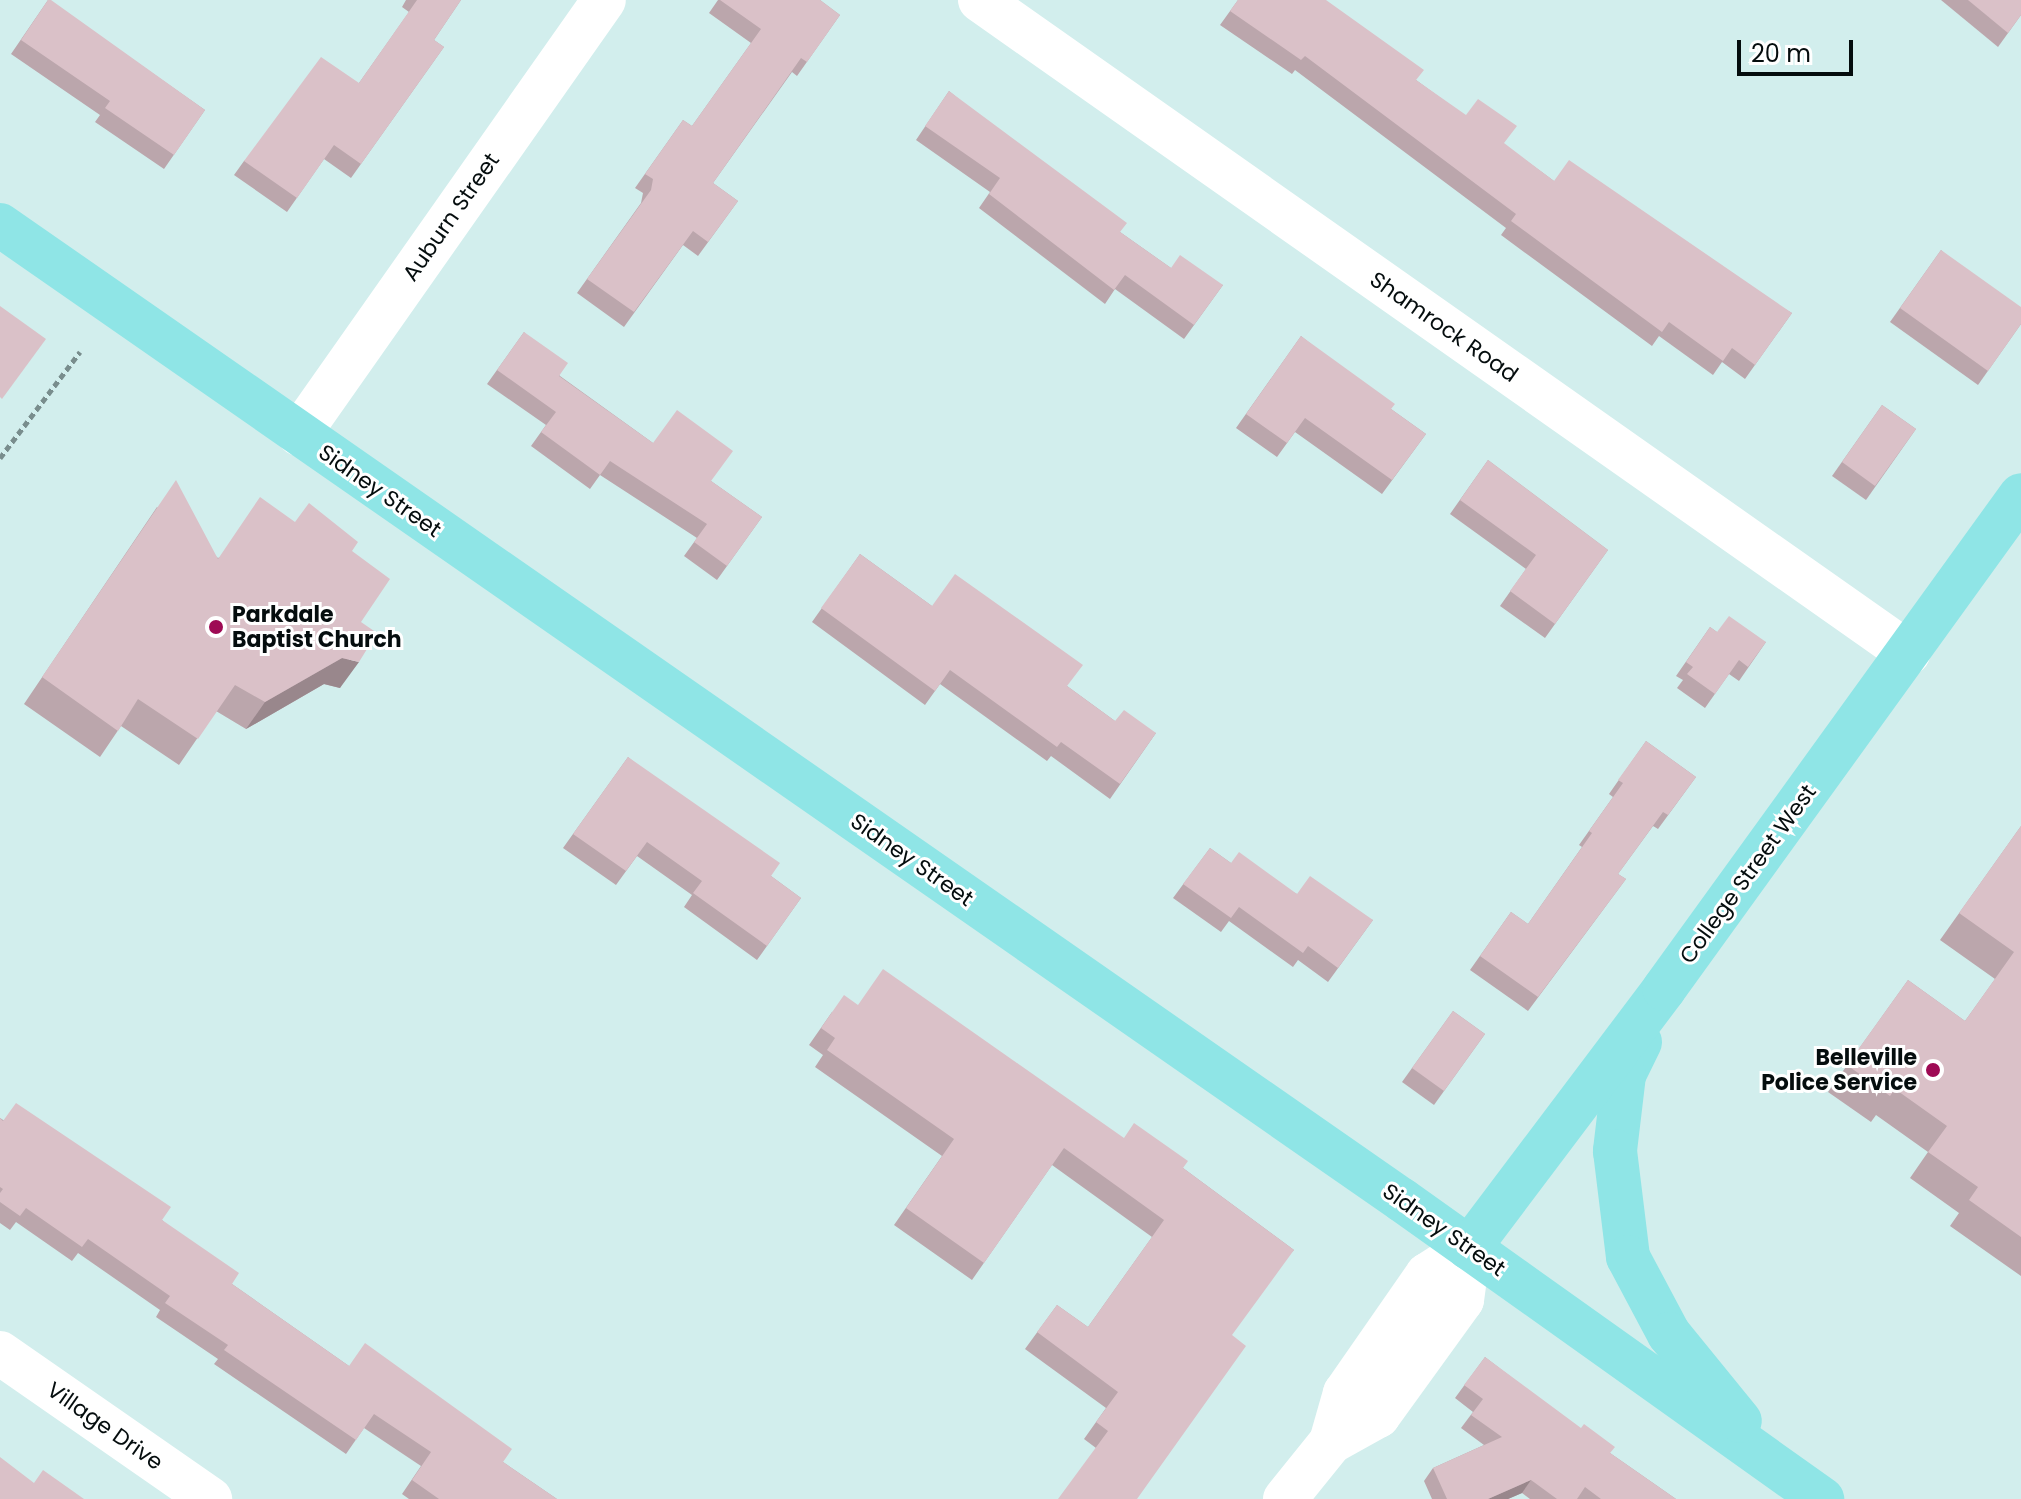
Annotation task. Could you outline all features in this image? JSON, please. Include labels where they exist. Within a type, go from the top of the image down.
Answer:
[{"type":"main road","name":"Sidney Street","points":[[0,225],[1469,1248],[1822,1499]]},
{"type":"main road","name":"College Street West","points":[[1469,1248],[1664,989],[2021,495]]},
{"type":"main road","points":[[1664,989],[1624,1075],[1615,1151],[1628,1257],[1669,1334],[1778,1466]]},
{"type":"street","name":"Auburn Street","points":[[299,434],[604,0]]},
{"type":"street","name":"Shamrock Road","points":[[980,0],[1908,653]]},
{"type":"street","name":"College Street West","points":[[1285,1499],[1331,1442],[1345,1393],[1427,1275],[1469,1248]]},
{"type":"street","name":"Village Drive","points":[[0,1353],[210,1499]]},
{"type":"path","points":[[0,458],[80,352]]},
{"type":"building","points":[[48,0],[205,110],[174,155],[105,108],[110,101],[21,40]]},
{"type":"building","points":[[417,0],[461,0],[434,40],[444,47],[361,164],[334,145],[297,198],[244,161],[321,57],[359,83]]},
{"type":"building","points":[[720,0],[820,0],[840,15],[807,62],[801,58],[713,183],[738,201],[708,242],[693,231],[634,312],[587,279],[651,190],[653,179],[645,174],[683,120],[692,126],[761,29]]},
{"type":"building","points":[[1238,0],[1326,0],[1424,70],[1416,80],[1466,115],[1478,99],[1517,126],[1504,143],[1554,181],[1569,160],[1792,313],[1755,365],[1732,348],[1723,361],[1669,322],[1662,332],[1511,221],[1516,214],[1305,56],[1301,60],[1230,11]]},
{"type":"building","points":[[1968,0],[2021,0],[2021,15],[2008,33]]},
{"type":"building","points":[[949,91],[1127,223],[1120,232],[1171,268],[1180,255],[1223,285],[1194,325],[1125,275],[1114,290],[989,194],[1000,178],[925,126]]},
{"type":"building","points":[[1941,250],[2021,307],[2021,324],[1988,371],[1900,308]]},
{"type":"building","points":[[0,306],[46,339],[2,399],[0,397]]},
{"type":"building","points":[[524,332],[568,363],[559,376],[653,443],[677,410],[733,451],[711,481],[762,517],[727,566],[694,542],[707,524],[610,461],[600,475],[541,432],[556,412],[497,370]]},
{"type":"building","points":[[1301,336],[1395,404],[1391,409],[1426,434],[1392,480],[1305,418],[1287,443],[1246,414]]},
{"type":"building","points":[[1882,405],[1916,429],[1875,486],[1842,462]]},
{"type":"building","points":[[1488,460],[1608,550],[1555,624],[1510,591],[1536,555],[1460,500]]},
{"type":"building","name":"Parkdale Baptist Church","points":[[176,480],[218,559],[260,497],[295,522],[309,503],[358,542],[352,551],[390,579],[361,622],[377,633],[359,662],[342,658],[265,702],[235,685],[198,739],[138,699],[118,731],[42,677]]},
{"type":"building","points":[[860,554],[932,606],[955,574],[1083,665],[1067,686],[1115,721],[1124,710],[1156,733],[1120,784],[1061,742],[1057,747],[950,670],[935,691],[821,608]]},
{"type":"building","points":[[1729,616],[1766,642],[1748,667],[1739,660],[1715,694],[1687,674],[1693,667],[1686,662],[1710,627],[1717,632]]},
{"type":"building","points":[[1646,741],[1696,777],[1668,815],[1663,812],[1618,874],[1626,879],[1538,997],[1480,956],[1511,912],[1528,924],[1592,833],[1589,831],[1623,783],[1618,780]]},
{"type":"building","points":[[628,757],[780,863],[771,876],[801,898],[767,946],[693,893],[702,881],[647,842],[626,871],[573,834]]},
{"type":"building","name":"Belleville Police Service","points":[[2021,826],[2021,1237],[1969,1200],[1978,1187],[1928,1152],[1947,1126],[1895,1089],[1890,1096],[1847,1065],[1908,980],[1965,1021],[2014,952],[1959,913]]},
{"type":"building","points":[[1210,848],[1231,863],[1239,852],[1297,894],[1310,876],[1373,920],[1338,968],[1308,946],[1303,953],[1239,907],[1231,918],[1183,884]]},
{"type":"building","points":[[883,969],[1124,1138],[1134,1123],[1188,1161],[1183,1168],[1294,1250],[1232,1335],[1246,1346],[1137,1499],[1058,1499],[1108,1431],[1096,1422],[1118,1392],[1037,1332],[1057,1305],[1088,1327],[1164,1220],[1064,1148],[984,1263],[906,1208],[954,1139],[827,1050],[835,1038],[821,1028],[844,995],[858,1005]]},
{"type":"building","points":[[1453,1011],[1485,1034],[1444,1091],[1412,1068]]},
{"type":"building","points":[[16,1103],[171,1207],[162,1220],[239,1273],[232,1284],[349,1366],[365,1343],[512,1449],[503,1462],[557,1499],[439,1499],[412,1480],[431,1452],[374,1414],[356,1440],[224,1350],[228,1345],[165,1303],[170,1296],[88,1239],[82,1247],[26,1208],[20,1216],[0,1202],[3,1189],[0,1187],[0,1118],[3,1121]]},
{"type":"building","points":[[1485,1357],[1581,1428],[1584,1424],[1615,1447],[1610,1453],[1676,1499],[1601,1499],[1585,1487],[1577,1499],[1557,1499],[1531,1480],[1488,1499],[1447,1499],[1433,1468],[1502,1437],[1471,1415],[1483,1399],[1464,1385]]},
{"type":"building","points":[[0,1457],[34,1483],[43,1470],[84,1499],[0,1499]]},
{"type":"place","name":"Parkdale Baptist Church","points":[[216,627]]},
{"type":"place","name":"Belleville Police Service","points":[[1933,1070]]}]
